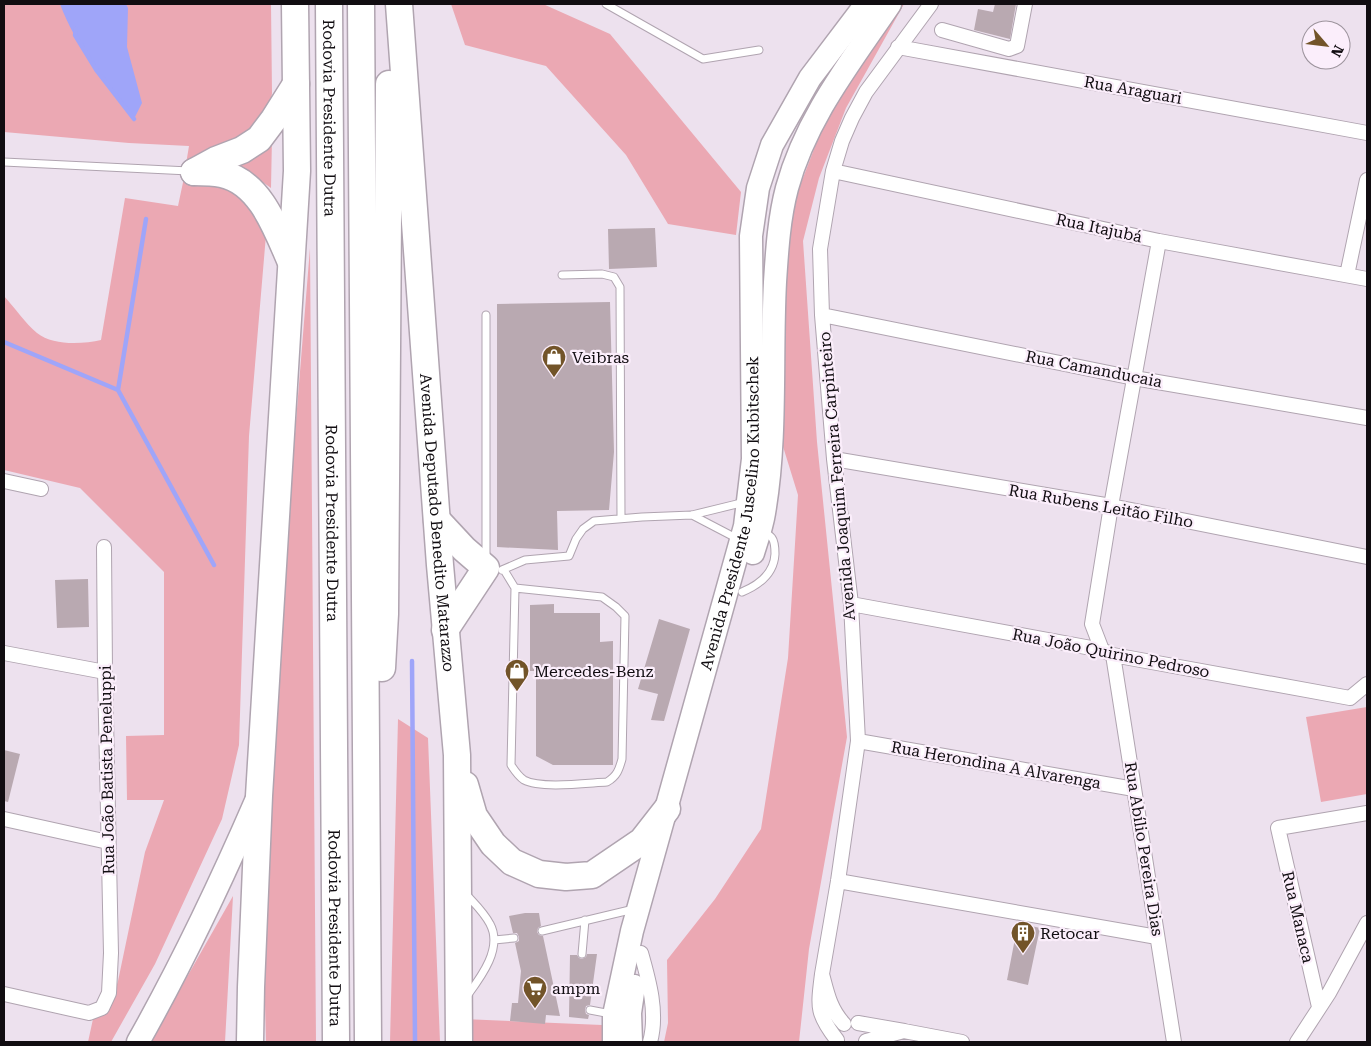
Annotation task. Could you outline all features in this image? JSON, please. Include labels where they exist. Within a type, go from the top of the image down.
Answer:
[{"type":"highway","points":[[250,1042],[259,796],[297,171],[295,4]]},
{"type":"highway","name":"Rodovia Presidente Dutra","points":[[329,4],[336,1042]]},
{"type":"highway","name":"Rodovia Presidente Dutra","points":[[360,4],[368,1042]]},
{"type":"highway","points":[[368,916],[385,614],[390,201],[389,4]]},
{"type":"highway","name":"Avenida Deputado Benedito Matarazzo","points":[[400,4],[445,630],[457,755],[459,1042]]},
{"type":"highway","points":[[185,171],[242,150],[259,139],[296,84]]},
{"type":"highway","points":[[185,171],[223,174],[251,189],[272,222],[292,265]]},
{"type":"highway","points":[[437,520],[464,549],[495,569],[445,630]]},
{"type":"highway","points":[[457,755],[474,816],[493,844],[512,862],[538,874],[566,877],[592,875],[642,842],[667,809]]},
{"type":"main road","name":"Avenida Presidente Juscelino Kubitschek","points":[[632,1042],[630,1013],[641,953],[742,592],[749,531],[748,502],[753,459],[751,236],[758,188],[772,145],[810,78],[866,4]]},
{"type":"main road","name":"Avenida Presidente Juscelino Kubitschek","points":[[614,1042],[614,1015],[632,931],[749,531],[764,513],[771,452],[772,329],[778,244],[787,189],[804,138],[828,95],[890,4]]},
{"type":"main road","points":[[138,1042],[168,989],[209,907],[259,796]]},
{"type":"street","name":"Avenida Joaquim Ferreira Carpinteiro","points":[[838,1041],[823,1023],[818,1005],[858,741],[851,604],[834,459],[822,315],[820,249],[833,171],[842,141],[852,118],[866,92],[931,4]]},
{"type":"street","points":[[942,30],[1009,50],[1017,46],[1025,4]]},
{"type":"street","name":"Rua Araguari","points":[[898,47],[1367,134]]},
{"type":"street","name":"Rua Itajubá","points":[[833,171],[1159,241],[1367,279]]},
{"type":"street","points":[[1347,275],[1367,180]]},
{"type":"street","name":"Rua Abílio Pereira Dias","points":[[1159,241],[1110,506],[1092,624],[1108,653],[1134,789],[1174,1042]]},
{"type":"street","name":"Rua Camanducaia","points":[[822,315],[1134,378],[1367,418]]},
{"type":"street","name":"Rua Rubens Leitão Filho","points":[[834,459],[1110,506],[1367,557]]},
{"type":"street","points":[[4,481],[41,489]]},
{"type":"street","name":"Rua João Batista Peneluppi","points":[[4,994],[89,1013],[102,1008],[109,994],[111,954],[104,672],[104,547]]},
{"type":"street","name":"Rua João Quirino Pedroso","points":[[851,604],[1350,698],[1367,684]]},
{"type":"street","points":[[4,652],[104,672]]},
{"type":"street","name":"Rua Herondina A Alvarenga","points":[[858,741],[1134,789]]},
{"type":"street","name":"Rua Manaca","points":[[1318,1007],[1278,828],[1367,813]]},
{"type":"street","points":[[4,819],[108,842]]},
{"type":"street","points":[[838,881],[1157,937]]},
{"type":"street","points":[[1297,1042],[1318,1007],[1329,993],[1367,922]]},
{"type":"street","points":[[641,953],[647,974],[653,1014],[650,1042]]},
{"type":"street","name":"Avenida Joaquim Ferreira Carpinteiro","points":[[822,974],[829,1002],[835,1014],[866,1032],[865,1041]]},
{"type":"street","points":[[838,1041],[838,1030],[851,1024],[904,1031],[962,1042]]},
{"type":"street","points":[[865,1041],[904,1031]]},
{"type":"lane","points":[[606,4],[703,59],[759,50]]},
{"type":"lane","points":[[4,162],[185,171]]},
{"type":"lane","points":[[562,275],[602,274],[614,277],[620,287],[621,518]]},
{"type":"lane","points":[[486,315],[495,569],[515,588],[602,597],[625,616],[622,759],[619,770],[614,778],[607,782],[538,784],[525,780],[518,775],[511,765],[515,588]]},
{"type":"lane","points":[[495,569],[525,560],[570,556],[576,539],[594,521],[692,515],[748,502]]},
{"type":"lane","points":[[692,515],[749,531]]},
{"type":"lane","points":[[458,886],[483,912],[491,926],[494,940],[490,959],[477,982],[459,1006]]},
{"type":"lane","points":[[542,931],[639,907]]},
{"type":"lane","points":[[582,954],[585,920]]},
{"type":"lane","points":[[494,940],[514,938]]},
{"type":"lane","points":[[590,1010],[614,1015]]},
{"type":"shaded area","points":[[4,4],[271,4],[272,93],[269,116],[263,126],[185,170],[189,146],[129,143],[4,132]]},
{"type":"shaded area","points":[[451,4],[543,4],[610,34],[741,192],[736,235],[668,224],[626,155],[546,66],[465,45]]},
{"type":"shaded area","points":[[903,4],[846,108],[819,178],[803,241],[817,442],[847,737],[809,949],[799,1042],[664,1042],[668,1023],[667,960],[715,899],[761,829],[788,658],[798,495],[781,440],[788,242],[798,191],[832,102]]},
{"type":"shaded area","points":[[272,137],[271,188],[247,171],[226,161]]},
{"type":"shaded area","points":[[185,173],[241,188],[267,223],[249,436],[239,745],[222,819],[155,964],[111,1042],[88,1042],[93,1019],[109,1010],[118,981],[145,852],[164,800],[127,800],[126,736],[164,735],[164,572],[80,488],[4,470],[4,296],[28,325],[44,337],[68,343],[101,340],[125,198],[178,206]]},
{"type":"shaded area","points":[[310,248],[316,1042],[266,1042],[261,854]]},
{"type":"shaded area","points":[[1367,707],[1367,794],[1321,802],[1306,717]]},
{"type":"shaded area","points":[[398,719],[428,738],[440,1042],[390,1042]]},
{"type":"shaded area","points":[[233,896],[225,1042],[150,1042]]},
{"type":"shaded area","points":[[463,1019],[602,1025],[603,1042],[463,1042]]},
{"type":"water","points":[[60,4],[126,4],[128,8],[127,47],[142,103],[134,119],[83,50]]},
{"type":"building","points":[[995,4],[1016,4],[1010,39],[974,30],[978,9],[993,12]]},
{"type":"building","points":[[655,228],[657,267],[609,269],[608,229]]},
{"type":"building","name":"Veibras","points":[[610,302],[614,452],[609,510],[557,511],[558,550],[497,547],[497,304]]},
{"type":"building","points":[[88,579],[89,627],[57,628],[55,580]]},
{"type":"building","points":[[554,604],[554,613],[600,613],[600,642],[613,641],[613,765],[553,765],[536,756],[536,671],[530,671],[530,605]]},
{"type":"building","points":[[659,619],[690,629],[664,721],[651,720],[658,694],[638,689]]},
{"type":"building","points":[[4,750],[20,754],[8,802],[4,801]]},
{"type":"building","points":[[539,913],[541,926],[537,932],[543,936],[560,1016],[546,1015],[545,1024],[510,1021],[512,1003],[518,1003],[521,971],[515,943],[519,941],[519,937],[517,933],[513,933],[509,916]]},
{"type":"building","name":"Retocar","points":[[1018,923],[1040,928],[1028,985],[1007,980]]},
{"type":"building","points":[[587,954],[597,954],[590,1005],[586,1006],[585,1010],[586,1014],[589,1015],[588,1019],[569,1017],[570,955],[577,955],[582,959]]},
{"type":"waterway","points":[[76,29],[75,35],[97,71],[134,119]]},
{"type":"waterway","points":[[146,219],[118,390],[214,565]]},
{"type":"waterway","points":[[4,342],[118,390]]},
{"type":"waterway","points":[[412,661],[415,1042]]},
{"type":"place","name":"Veibras","points":[[554,378]]},
{"type":"place","name":"Mercedes-Benz","points":[[517,692]]},
{"type":"place","name":"Retocar","points":[[1023,954]]},
{"type":"place","name":"ampm","points":[[535,1009]]}]
